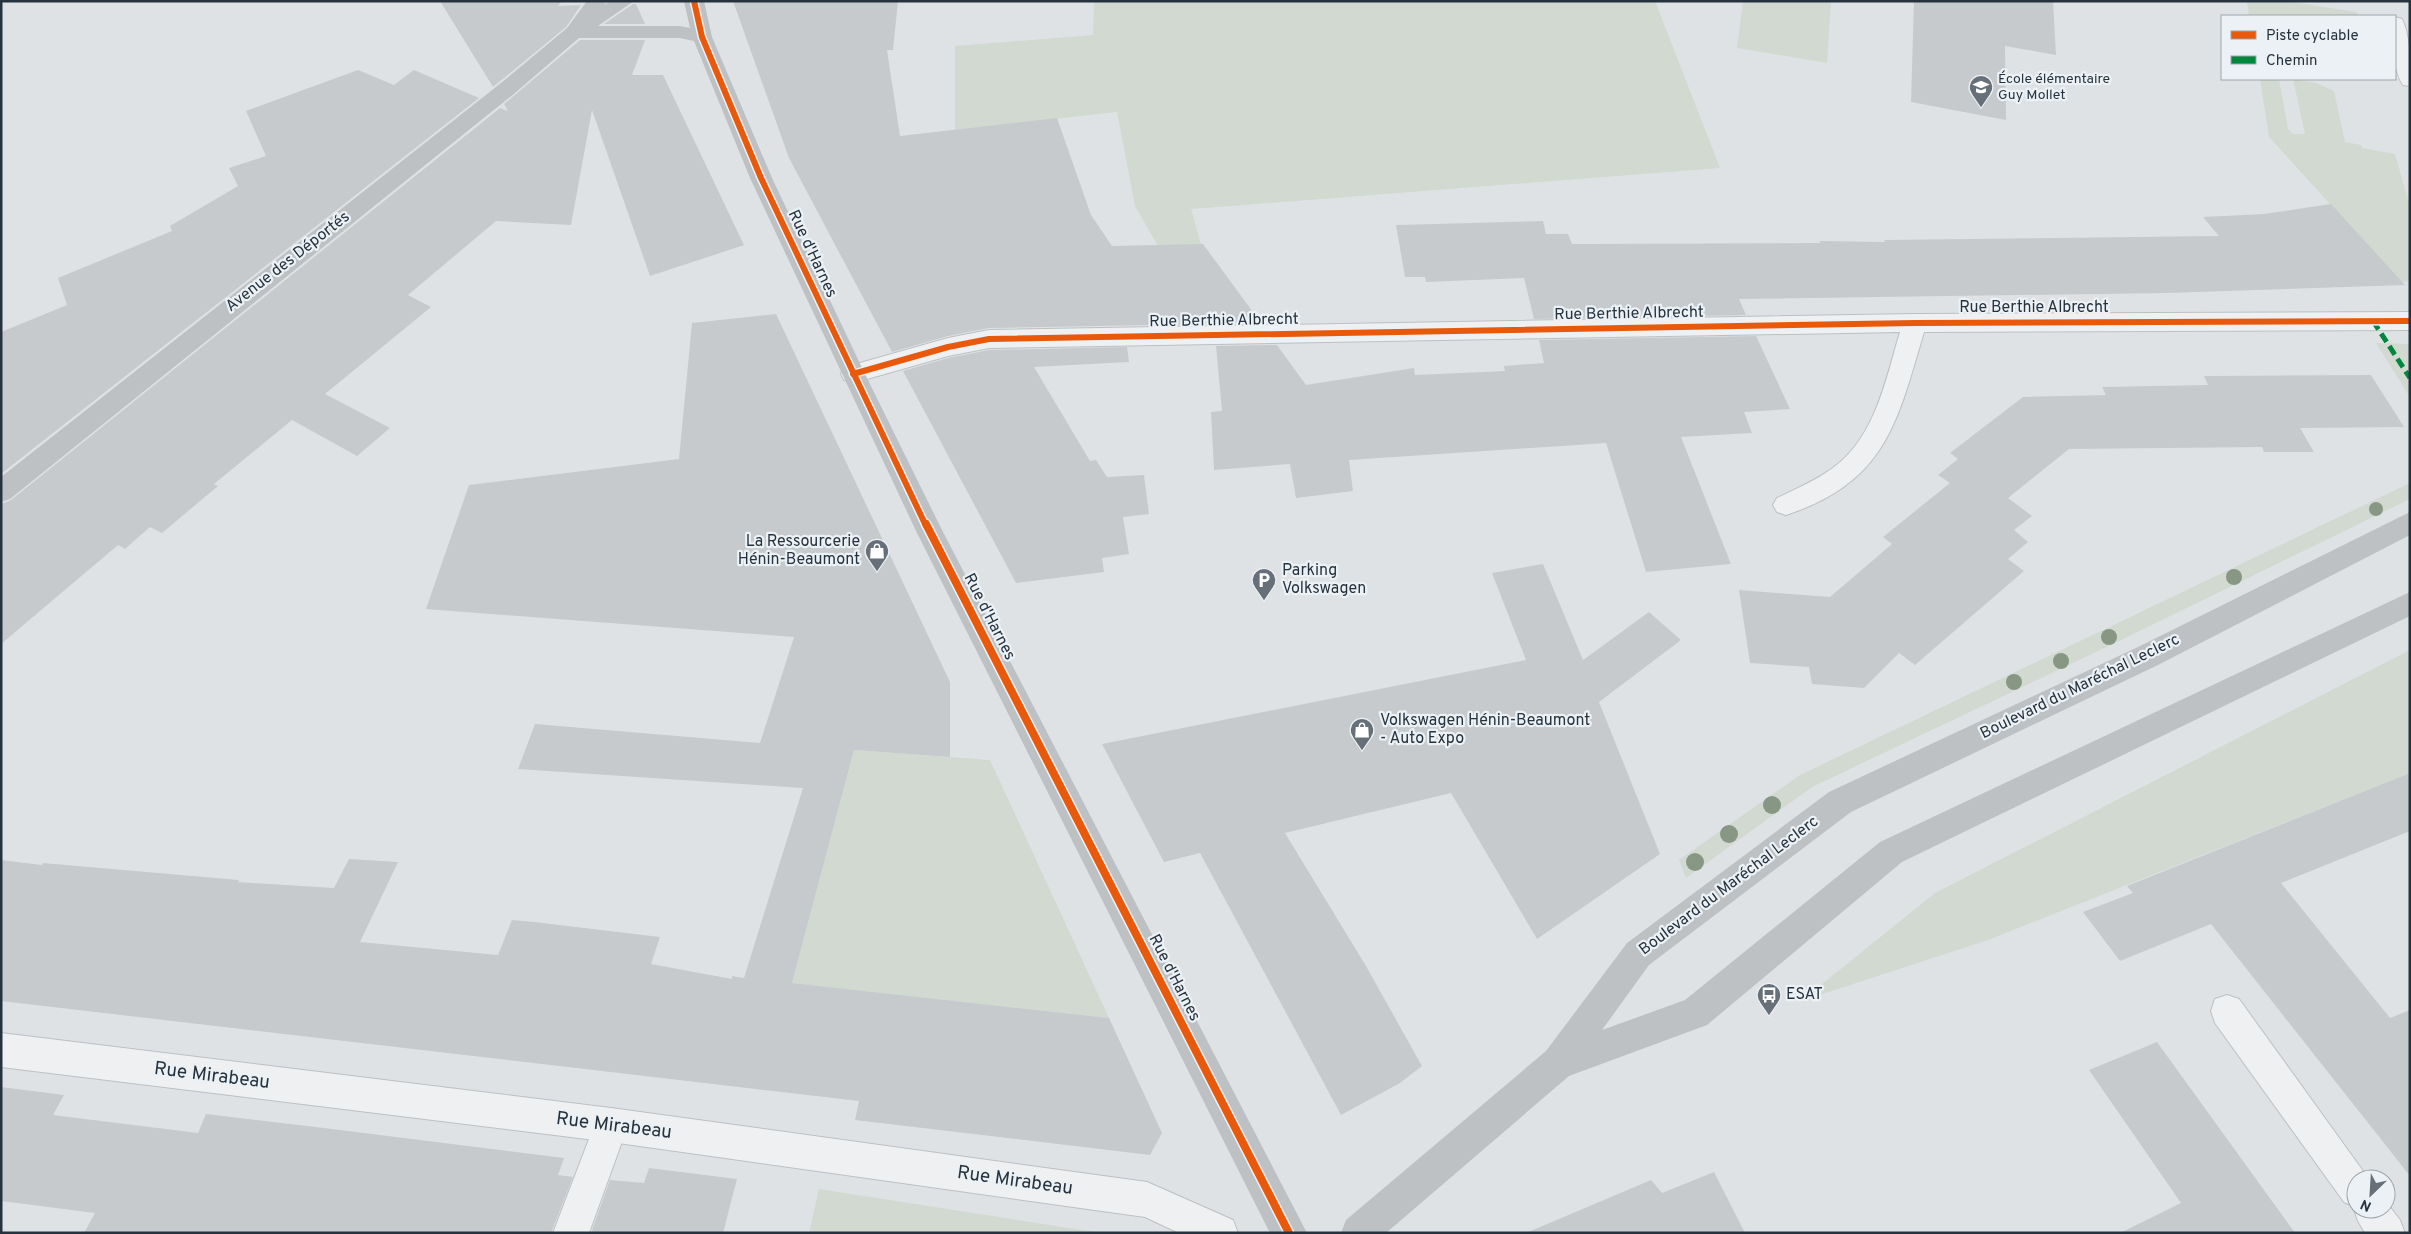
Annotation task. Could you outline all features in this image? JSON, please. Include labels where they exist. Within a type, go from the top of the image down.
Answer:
[{"type":"street","name":"Avenue des Déportés","points":[[574,32],[597,1]]},
{"type":"street","name":"Avenue des Déportés","points":[[1,492],[508,88],[574,32],[624,1]]},
{"type":"street","name":"Rue d'Harnes","points":[[694,1],[702,37],[761,178],[853,374],[943,558],[1290,1233]]},
{"type":"street","points":[[2389,1],[2393,15]]},
{"type":"street","points":[[2396,25],[2405,47],[2410,80]]},
{"type":"street","points":[[574,32],[680,32],[702,37]]},
{"type":"street","name":"Rue Berthie Albrecht","points":[[853,374],[948,347],[989,339],[1915,322],[2410,321]]},
{"type":"street","points":[[1786,505],[1834,481],[1858,461],[1880,427],[1915,322]]},
{"type":"street","name":"Boulevard du Maréchal Leclerc","points":[[1558,1063],[1638,954],[1840,802],[2148,656],[2410,523]]},
{"type":"street","points":[[1360,1233],[1558,1063],[1695,1013],[1891,852],[2410,603]]},
{"type":"street","points":[[2227,1011],[2346,1176]]},
{"type":"street","name":"Rue Mirabeau","points":[[1,1050],[611,1125],[1146,1200],[1220,1233]]},
{"type":"street","points":[[571,1233],[611,1125]]},
{"type":"street","points":[[2377,1219],[2387,1233]]},
{"type":"shaded area","points":[[1094,1],[1655,1],[1720,168],[1191,209],[1201,244],[1166,260],[1135,206],[1117,112],[955,130],[955,46],[1093,35]]},
{"type":"shaded area","points":[[1743,1],[1831,1],[1827,63],[1737,48]]},
{"type":"shaded area","points":[[2247,1],[2286,1],[2356,12],[2358,15],[2249,15]]},
{"type":"shaded area","points":[[2260,80],[2279,80],[2288,129],[2293,134],[2305,134],[2293,80],[2316,83],[2334,91],[2345,142],[2361,145],[2362,148],[2395,154],[2410,207],[2410,281],[2401,282],[2269,137]]},
{"type":"shaded area","points":[[2376,343],[2410,344],[2410,397]]},
{"type":"shaded area","points":[[2410,483],[2410,499],[2117,642],[1812,787],[1686,878],[1679,860],[1800,775]]},
{"type":"shaded area","points":[[2410,650],[2410,773],[1988,940],[1801,1001],[1935,893]]},
{"type":"shaded area","points":[[854,750],[990,760],[1109,1018],[792,983]]},
{"type":"shaded area","points":[[819,1189],[1101,1233],[809,1233]]},
{"type":"building","points":[[440,1],[562,1],[558,6],[581,5],[566,27],[493,87]]},
{"type":"building","points":[[733,1],[898,1],[893,50],[887,50],[900,136],[1057,118],[1091,215],[1112,246],[1203,244],[1261,323],[989,328],[948,336],[892,352],[789,158]]},
{"type":"building","points":[[1914,1],[2053,1],[2056,55],[2005,46],[2006,120],[1911,102]]},
{"type":"building","points":[[633,4],[636,4],[645,24],[604,24]]},
{"type":"building","points":[[580,40],[645,40],[632,75],[663,75],[744,245],[650,276],[592,110],[571,225],[496,221],[408,295],[431,307],[325,394],[390,428],[357,456],[292,420],[214,484],[218,486],[162,533],[150,527],[125,549],[118,545],[1,644],[1,504],[11,500],[500,108],[508,111],[504,104]]},
{"type":"building","points":[[358,70],[394,85],[414,70],[479,98],[1,474],[1,332],[67,305],[58,278],[172,231],[170,226],[238,186],[229,168],[266,156],[246,111]]},
{"type":"building","points":[[2331,204],[2405,285],[2167,293],[1739,299],[1746,315],[1534,319],[1524,278],[1426,282],[1425,277],[1405,277],[1396,225],[1543,221],[1546,234],[1568,234],[1572,244],[1820,243],[1820,241],[1885,242],[1884,240],[2219,236],[2203,217],[2264,214]]},
{"type":"building","points":[[776,314],[950,682],[950,757],[854,750],[792,983],[1109,1018],[1162,1133],[1150,1155],[855,1120],[859,1101],[1,1001],[1,860],[42,865],[43,863],[239,880],[238,882],[334,888],[349,859],[398,862],[360,942],[498,955],[512,920],[534,922],[660,937],[651,964],[732,979],[732,976],[744,978],[803,788],[518,769],[535,724],[760,743],[794,637],[426,609],[469,485],[679,459],[692,323]]},
{"type":"building","points":[[1756,336],[1790,409],[1744,412],[1752,433],[1681,437],[1731,564],[1646,572],[1606,443],[1349,460],[1353,491],[1296,498],[1290,464],[1214,470],[1211,412],[1222,411],[1216,346],[1277,345],[1306,385],[1414,368],[1415,375],[1505,371],[1504,366],[1544,363],[1539,340]]},
{"type":"building","points":[[1127,347],[1129,362],[1034,367],[1090,461],[1096,460],[1107,477],[1144,475],[1149,514],[1123,517],[1129,554],[1102,558],[1104,572],[1016,583],[903,371],[948,358],[989,350]]},
{"type":"building","points":[[2371,375],[2404,427],[2300,428],[2314,452],[2264,452],[2262,447],[2069,449],[2008,498],[2032,516],[2014,530],[2028,542],[2008,559],[2024,571],[1915,665],[1899,653],[1864,688],[1812,684],[1809,667],[1750,663],[1739,590],[1830,597],[1892,544],[1883,537],[1950,483],[1938,475],[1958,459],[1950,453],[2023,397],[2106,395],[2102,387],[2208,385],[2204,376]]},
{"type":"building","name":"Volkswagen Hénin-Beaumont - Auto Expo","points":[[1543,564],[1583,660],[1649,612],[1681,640],[1599,702],[1660,854],[1537,939],[1451,793],[1285,833],[1366,966],[1422,1066],[1400,1083],[1341,1115],[1200,853],[1164,862],[1102,744],[1526,660],[1492,573]]},
{"type":"building","points":[[2410,773],[2410,831],[2281,883],[2390,1018],[2410,1010],[2410,1176],[2211,924],[2120,961],[2083,912],[2133,893],[2127,886]]},
{"type":"building","points":[[2157,1042],[2295,1233],[2120,1233],[2181,1203],[2089,1070]]},
{"type":"building","points":[[1,1087],[64,1095],[53,1115],[198,1133],[206,1114],[324,1128],[564,1158],[558,1175],[573,1177],[551,1233],[84,1233],[95,1213],[1,1201]]},
{"type":"building","points":[[649,1168],[737,1179],[723,1233],[591,1233],[610,1180],[644,1183]]},
{"type":"building","points":[[1714,1172],[1745,1233],[1526,1233],[1651,1180],[1662,1193]]},
{"type":"marked path","points":[[2373,321],[2410,378]]},
{"type":"cycle path","points":[[694,1],[702,37],[761,178],[853,374],[930,533],[1289,1233]]},
{"type":"cycle path","points":[[853,374],[948,347],[989,339],[1915,323],[2410,321]]},
{"type":"place","name":"École élémentaire Guy Mollet","points":[[1981,108]]},
{"type":"place","name":"La Ressourcerie Hénin-Beaumont","points":[[877,572]]},
{"type":"place","name":"Parking Volkswagen","points":[[1264,601]]},
{"type":"place","name":"Volkswagen Hénin-Beaumont - Auto Expo","points":[[1362,751]]},
{"type":"place","name":"ESAT","points":[[1769,1016]]}]
